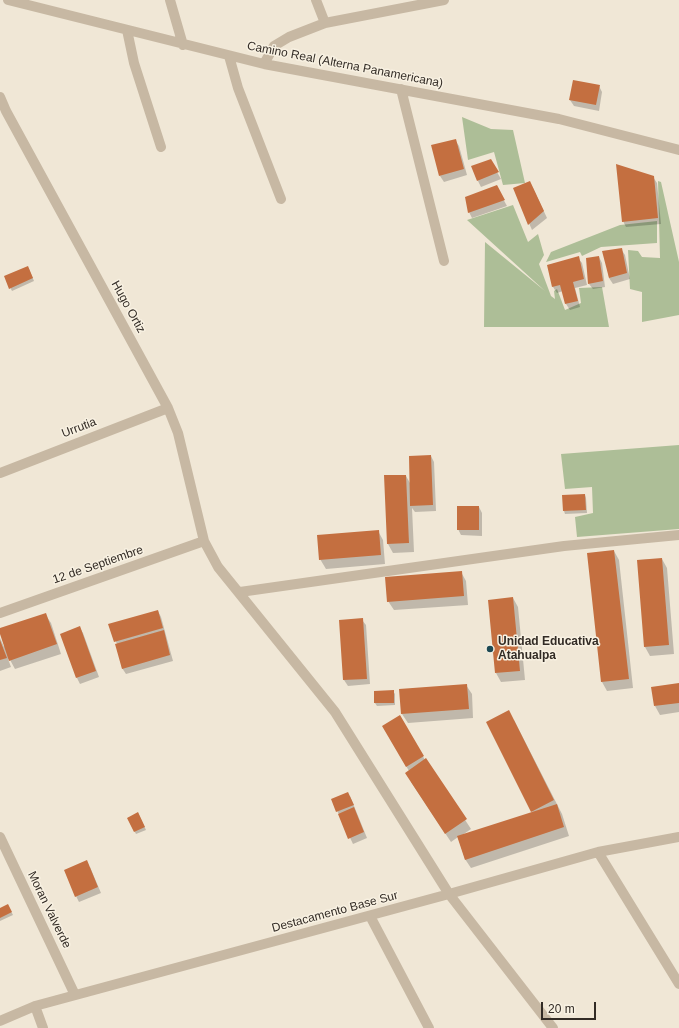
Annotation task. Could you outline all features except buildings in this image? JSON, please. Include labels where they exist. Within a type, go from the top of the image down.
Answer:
[{"type":"street","name":"Camino Real (Alterna Panamericana)","points":[[8,0],[183,45],[264,64],[559,120],[679,150]]},
{"type":"street","points":[[170,0],[183,45]]},
{"type":"street","points":[[316,0],[324,23]]},
{"type":"street","points":[[264,64],[274,46],[289,37],[324,23],[444,0]]},
{"type":"street","points":[[127,30],[134,63],[161,147]]},
{"type":"street","points":[[229,56],[238,88],[281,199]]},
{"type":"street","points":[[400,89],[444,261]]},
{"type":"street","name":"Hugo Ortiz","points":[[0,98],[3,112],[168,408],[178,433],[204,541],[218,567],[240,592],[335,712],[449,894],[553,1028]]},
{"type":"street","name":"Urrutia","points":[[0,473],[168,408]]},
{"type":"street","points":[[240,592],[564,546],[679,535]]},
{"type":"street","name":"12 de Septiembre","points":[[0,613],[204,541]]},
{"type":"street","name":"Moran Valverde","points":[[0,837],[75,995]]},
{"type":"street","name":"Destacamento Base Sur","points":[[0,1021],[35,1006],[370,916],[598,852],[679,837]]},
{"type":"street","points":[[598,852],[679,984]]},
{"type":"street","points":[[370,916],[429,1028]]},
{"type":"street","points":[[35,1006],[43,1028]]},
{"type":"green space","points":[[462,117],[491,129],[513,130],[525,183],[503,185],[494,152],[468,160]]},
{"type":"green space","points":[[658,181],[661,182],[679,262],[679,315],[642,322],[642,292],[630,289],[628,250],[638,251],[642,257],[660,258]]},
{"type":"green space","points":[[513,205],[528,242],[538,234],[544,255],[539,264],[551,296],[555,299],[554,291],[557,289],[565,310],[581,303],[579,288],[602,287],[609,327],[484,327],[485,242],[545,291],[467,220]]},
{"type":"green space","points":[[657,221],[657,243],[601,247],[582,256],[580,252],[546,262],[551,252],[620,225]]},
{"type":"green space","points":[[679,445],[679,529],[577,537],[575,517],[593,513],[592,487],[565,489],[561,454]]},
{"type":"place","name":"Unidad Educativa Atahualpa","points":[[490,649]]}]
